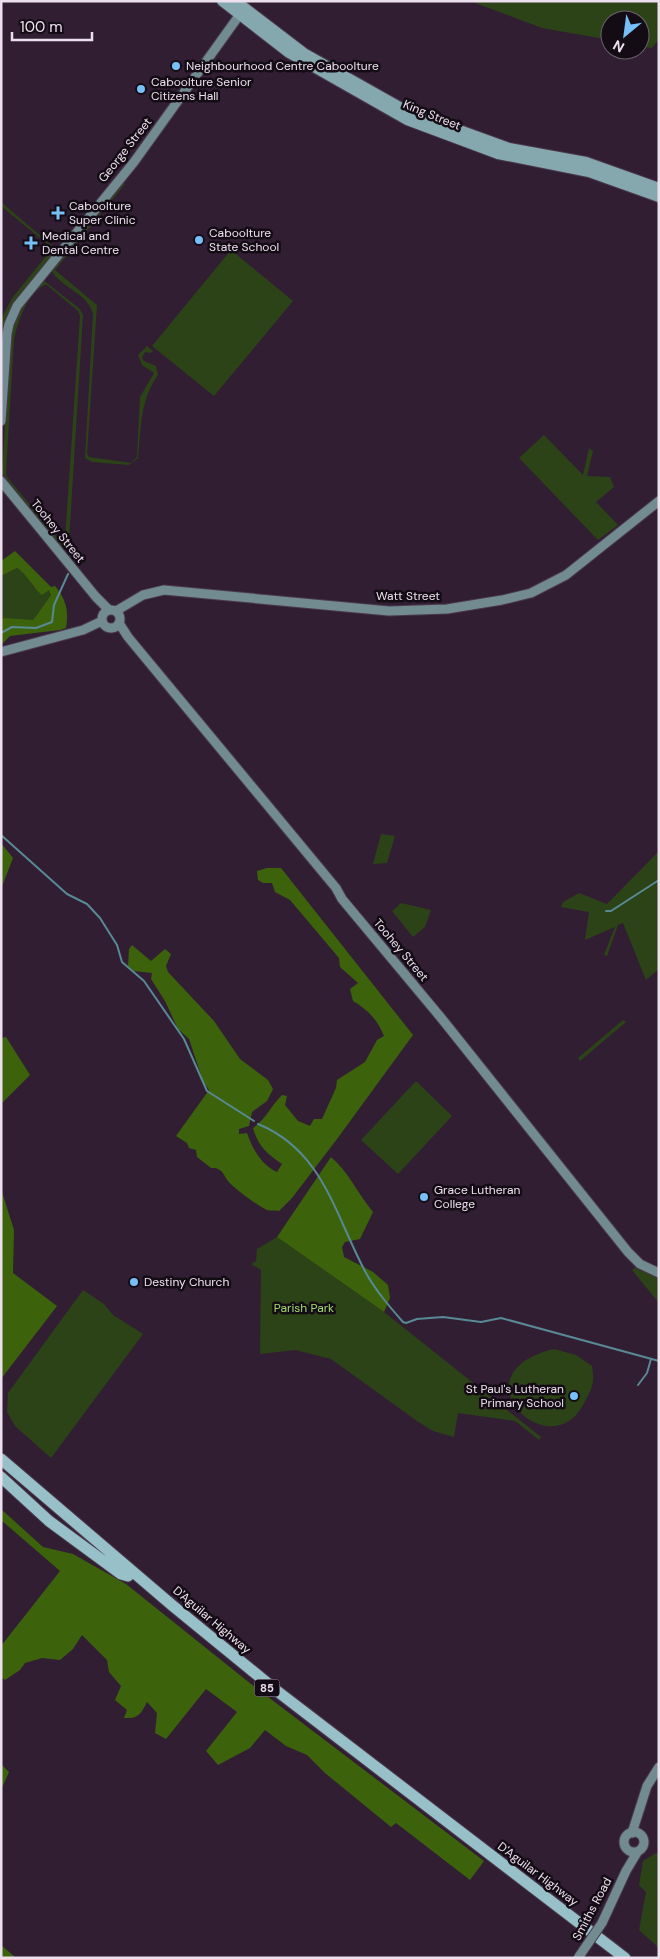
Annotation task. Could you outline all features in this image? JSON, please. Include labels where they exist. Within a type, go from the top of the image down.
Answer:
[{"type":"highway","points":[[1,1453],[45,1491],[49,1500]]},
{"type":"highway","name":"D'Aguilar Highway","points":[[1,1459],[206,1634],[410,1795],[625,1958]]},
{"type":"highway","name":"D'Aguilar Highway","points":[[1,1463],[128,1576],[315,1726],[394,1786],[410,1795]]},
{"type":"highway","points":[[1,1477],[50,1521],[121,1574],[128,1576]]},
{"type":"main road","name":"King Street","points":[[222,1],[241,8],[304,53],[407,111],[509,148],[586,162],[659,188]]},
{"type":"main road","name":"King Street","points":[[241,8],[295,57],[407,120],[498,154],[589,172],[659,197]]},
{"type":"street","name":"George Street","points":[[1,421],[8,324],[16,306],[134,162],[241,8]]},
{"type":"street","name":"Toohey Street","points":[[1,481],[111,618],[442,1019],[628,1252],[640,1264],[659,1274]]},
{"type":"street","name":"Watt Street","points":[[111,618],[143,595],[164,590],[389,611],[447,609],[502,600],[530,593],[566,575],[659,501]]},
{"type":"street","points":[[1,652],[83,630],[111,618]]},
{"type":"street","points":[[640,1813],[644,1845],[638,1851],[632,1852],[626,1848],[625,1838],[632,1833],[640,1813],[647,1786],[659,1767]]},
{"type":"street","points":[[632,1833],[638,1833],[642,1837]]},
{"type":"street","name":"Smiths Road","points":[[626,1848],[626,1871]]},
{"type":"street","name":"Smiths Road","points":[[578,1958],[602,1923],[626,1871],[638,1851]]},
{"type":"green space","points":[[470,1],[659,1],[659,39],[652,48],[650,48],[650,10],[600,10],[600,38],[542,28]]},
{"type":"green space","points":[[123,182],[125,184],[55,270],[97,305],[87,454],[89,457],[131,463],[137,457],[140,397],[154,373],[142,365],[138,355],[147,346],[153,351],[151,353],[145,352],[142,358],[144,361],[156,366],[158,375],[145,404],[138,458],[129,465],[92,462],[85,458],[93,314],[86,301],[61,282],[51,270]]},
{"type":"green space","points":[[1,202],[56,249],[14,304],[3,329],[1,343],[1,319],[12,298],[51,250],[51,247],[1,206]]},
{"type":"green space","points":[[231,250],[293,301],[214,396],[152,346]]},
{"type":"green space","points":[[43,280],[80,309],[83,315],[69,541],[65,548],[61,547],[2,473],[11,329],[22,307]],"holes":[[[47,285],[78,311],[80,316],[65,540],[60,541],[7,477],[6,472],[14,340],[28,302],[38,290]]]},
{"type":"green space","points":[[544,435],[583,475],[589,448],[593,451],[587,476],[610,477],[614,487],[596,502],[618,525],[598,540],[519,458]]},
{"type":"green space","points":[[15,551],[51,587],[55,586],[59,591],[66,606],[66,628],[10,636],[1,645],[1,620],[4,618],[33,620],[51,595],[49,590],[42,595],[17,568],[1,576],[1,561]]},
{"type":"green space","points":[[17,568],[25,573],[34,588],[49,589],[51,595],[33,620],[1,620],[1,576]]},
{"type":"green space","points":[[381,834],[395,836],[387,863],[373,864]]},
{"type":"green space","points":[[1,843],[13,858],[1,889]]},
{"type":"green space","points":[[659,851],[659,969],[646,980],[623,923],[618,925],[607,956],[604,955],[615,927],[585,940],[589,912],[561,907],[563,902],[579,893],[607,904]]},
{"type":"green space","points":[[267,868],[281,868],[413,1035],[337,1139],[292,1198],[279,1211],[267,1210],[247,1197],[228,1181],[220,1170],[211,1168],[197,1157],[196,1150],[189,1148],[187,1143],[176,1136],[209,1090],[203,1081],[189,1039],[178,1029],[165,1001],[151,979],[152,973],[134,971],[128,966],[129,949],[132,945],[151,961],[165,949],[171,954],[166,966],[168,972],[214,1021],[240,1059],[268,1080],[273,1089],[267,1101],[252,1112],[249,1126],[239,1129],[239,1134],[247,1133],[258,1156],[277,1172],[282,1164],[264,1149],[253,1128],[282,1095],[287,1096],[285,1105],[298,1121],[310,1126],[314,1119],[322,1119],[336,1088],[337,1080],[365,1062],[377,1040],[384,1036],[372,1016],[353,1001],[350,989],[358,983],[340,967],[339,958],[290,900],[275,892],[272,883],[263,883],[258,880],[257,871]]},
{"type":"green space","points":[[401,903],[431,910],[425,927],[413,937],[392,911]]},
{"type":"green space","points":[[623,1020],[626,1022],[580,1061],[578,1058]]},
{"type":"green space","points":[[6,1037],[30,1075],[1,1104],[1,1038]]},
{"type":"green space","points":[[416,1081],[452,1116],[398,1174],[361,1140]]},
{"type":"green space","points":[[331,1157],[343,1169],[373,1212],[360,1239],[345,1242],[342,1247],[344,1257],[373,1272],[388,1285],[390,1298],[384,1312],[277,1237]]},
{"type":"green space","points":[[1,1178],[2,1192],[14,1230],[13,1273],[57,1306],[1,1379]]},
{"type":"green space","name":"Parish Park","points":[[277,1237],[384,1312],[541,1437],[539,1440],[515,1421],[458,1413],[454,1437],[433,1431],[331,1359],[295,1350],[260,1354],[261,1270],[251,1264],[256,1261],[257,1249]]},
{"type":"green space","points":[[635,1268],[659,1278],[659,1303],[632,1270]]},
{"type":"green space","points":[[83,1290],[104,1304],[113,1315],[143,1334],[51,1458],[15,1426],[7,1412],[8,1393]]},
{"type":"green space","points":[[554,1349],[576,1355],[592,1366],[593,1382],[583,1405],[568,1422],[550,1426],[532,1421],[518,1410],[510,1394],[511,1377],[525,1361]]},
{"type":"green space","points":[[1,1509],[43,1547],[73,1554],[126,1584],[251,1684],[484,1861],[470,1880],[396,1823],[391,1827],[325,1773],[307,1755],[286,1746],[265,1730],[250,1748],[218,1765],[206,1751],[237,1712],[206,1689],[166,1739],[155,1733],[157,1713],[147,1702],[143,1710],[136,1717],[124,1718],[127,1710],[115,1700],[121,1686],[109,1672],[107,1660],[82,1635],[73,1649],[60,1660],[42,1658],[25,1663],[20,1670],[5,1680],[1,1677],[1,1646],[60,1571],[1,1520]]},
{"type":"green space","points":[[1,1764],[9,1772],[1,1790]]},
{"type":"green space","points":[[656,1853],[659,1854],[659,1948],[639,1930],[646,1892],[639,1885],[643,1861]]},
{"type":"green space","points":[[1,1945],[16,1958],[1,1958]]},
{"type":"waterway","points":[[1,633],[12,627],[36,628],[52,622],[54,605],[68,574]]},
{"type":"waterway","points":[[1,835],[67,894],[87,904],[100,918],[117,945],[122,962],[144,981],[184,1039],[207,1091],[254,1121]]},
{"type":"waterway","points":[[606,911],[611,911],[659,880]]},
{"type":"waterway","points":[[258,1124],[280,1136],[298,1151],[313,1168],[336,1208],[366,1273],[378,1292],[403,1322],[443,1317],[481,1322],[501,1318],[659,1361]]},
{"type":"waterway","points":[[1,1243],[1,1278]]},
{"type":"waterway","points":[[638,1385],[647,1373],[651,1359]]},
{"type":"place","name":"Neighbourhood Centre Caboolture","points":[[176,66]]},
{"type":"place","name":"Caboolture Senior Citizens Hall","points":[[141,89]]},
{"type":"place","name":"Caboolture Super Clinic","points":[[58,213]]},
{"type":"place","name":"Caboolture State School","points":[[199,240]]},
{"type":"place","name":"Medical and Dental Centre","points":[[31,243]]},
{"type":"place","name":"Grace Lutheran College","points":[[424,1197]]},
{"type":"place","name":"Destiny Church","points":[[134,1282]]},
{"type":"place","name":"St Paul's Lutheran Primary School","points":[[574,1396]]}]
